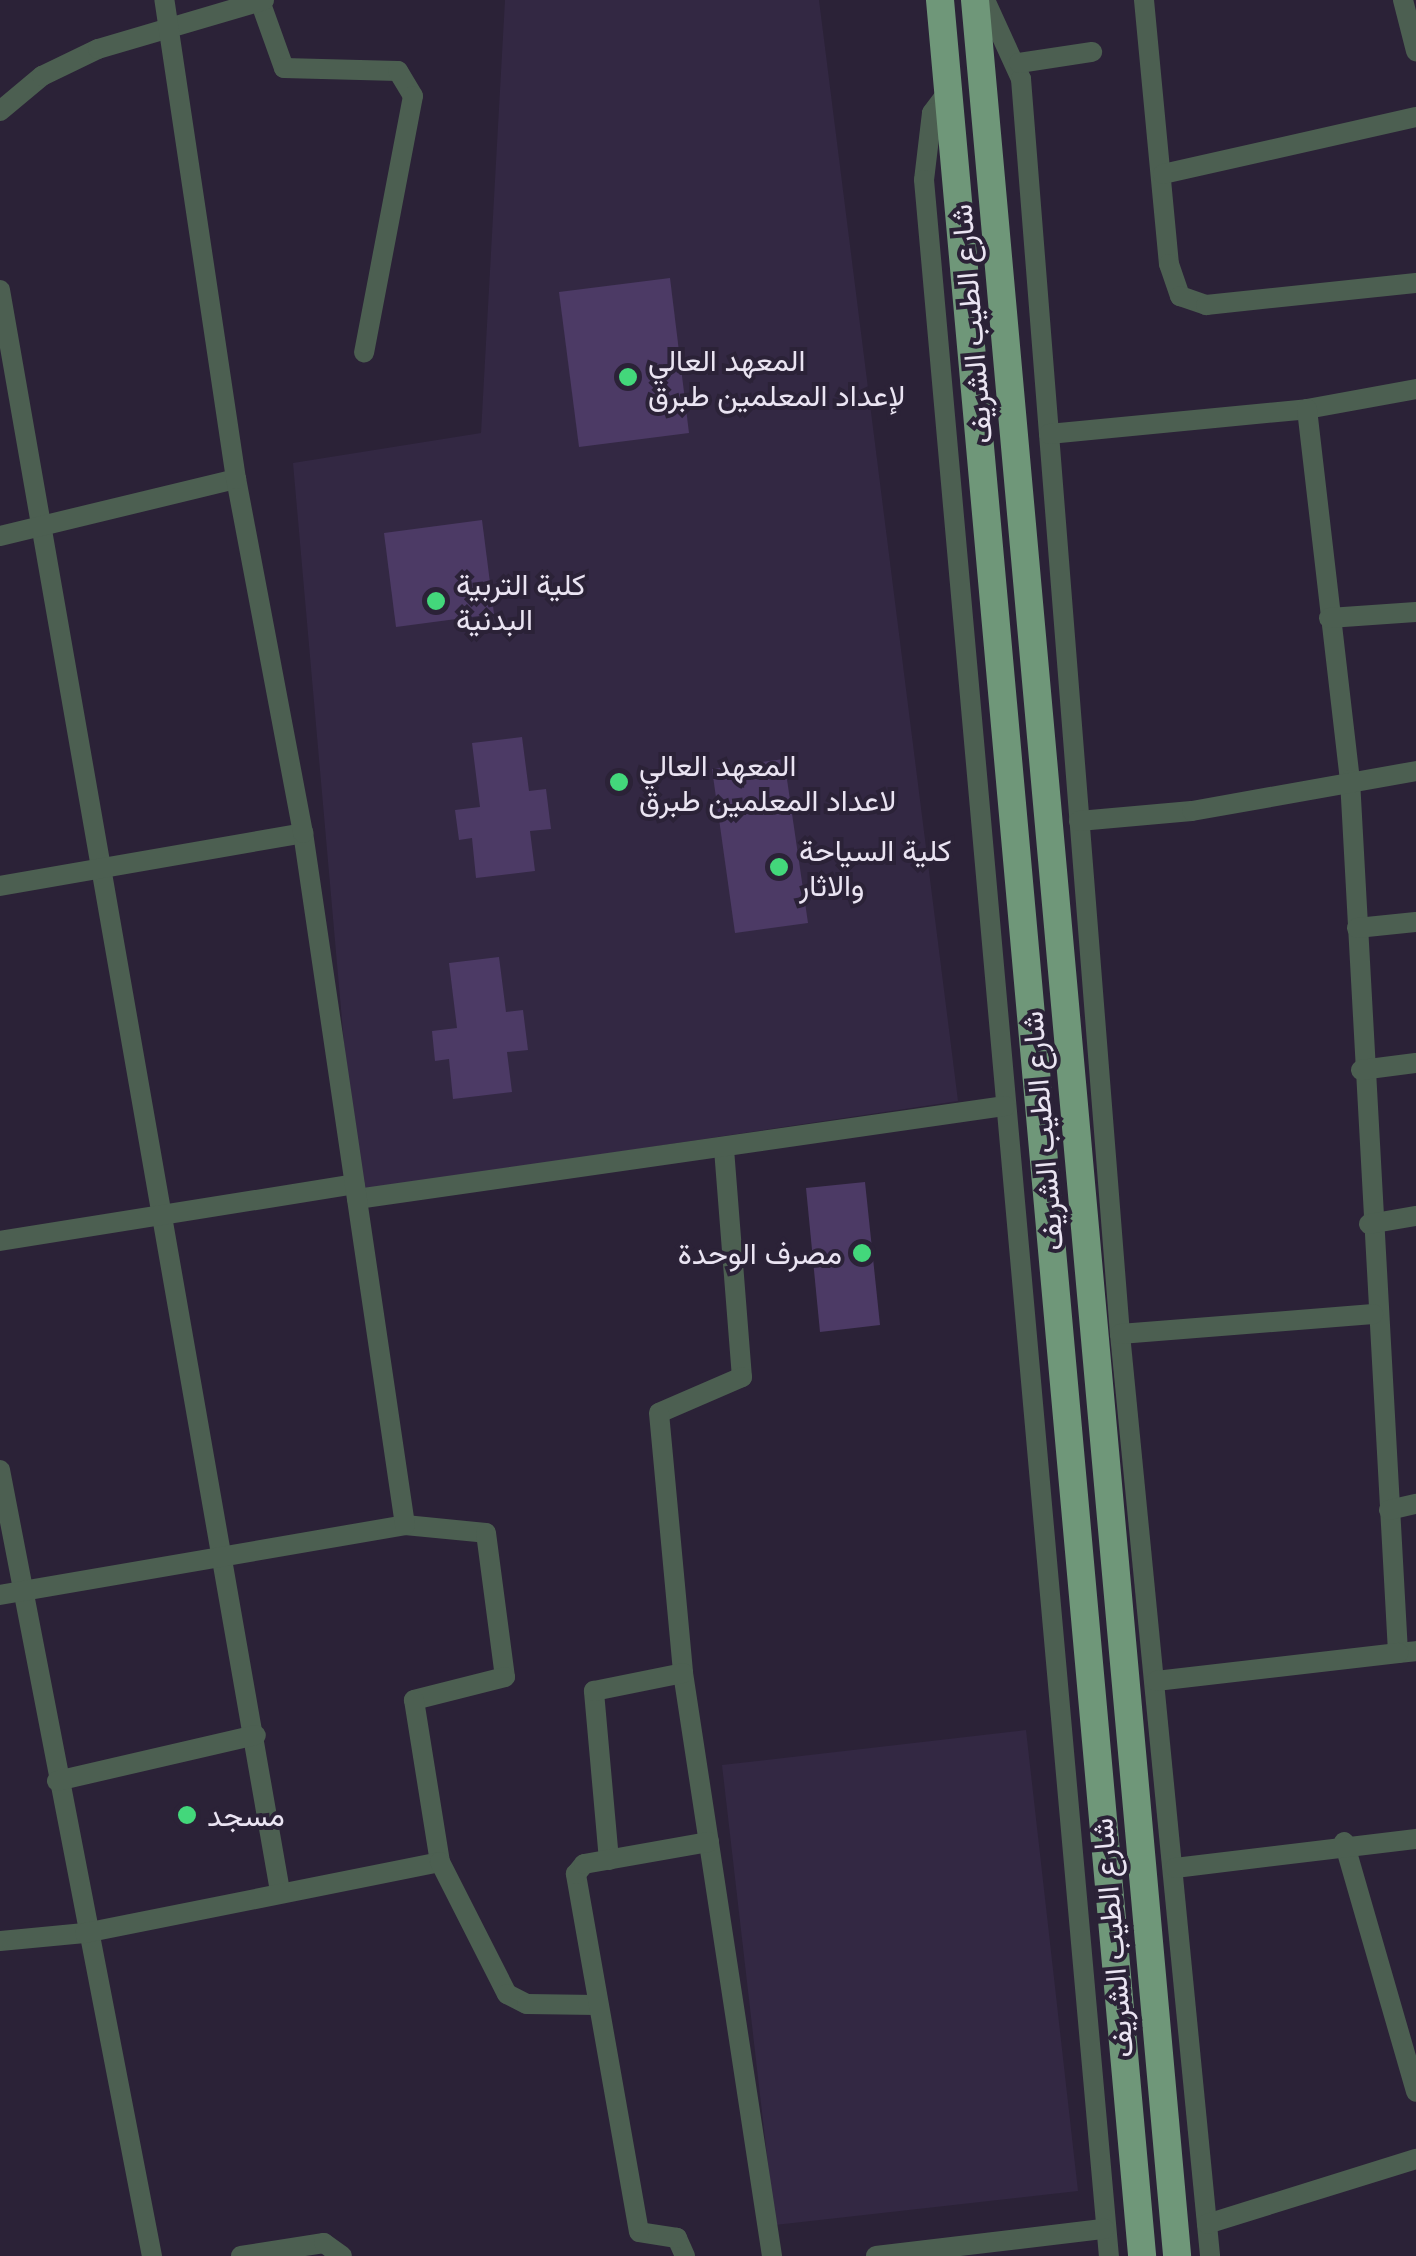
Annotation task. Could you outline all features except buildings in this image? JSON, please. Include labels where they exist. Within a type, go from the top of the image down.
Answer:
[{"type":"main road","name":"شارع الطيب الشريف","points":[[974,0],[1177,2256]]},
{"type":"main road","name":"شارع الطيب الشريف","points":[[940,1],[1142,2256]]},
{"type":"street","points":[[164,0],[236,479],[303,833],[404,1525]]},
{"type":"street","points":[[0,111],[42,76],[167,25],[238,3],[262,0],[284,68],[398,71],[414,96],[364,352]]},
{"type":"street","points":[[986,0],[1019,63],[1120,1334],[1210,2256]]},
{"type":"street","points":[[1144,0],[1171,276],[1188,301],[1416,283]]},
{"type":"street","points":[[1403,0],[1416,51]]},
{"type":"street","points":[[1019,63],[1092,52]]},
{"type":"street","points":[[950,89],[932,114],[924,180],[1109,2256]]},
{"type":"street","points":[[1163,174],[1416,117]]},
{"type":"street","points":[[0,290],[44,526],[97,867],[224,1551],[280,1892]]},
{"type":"street","points":[[1048,434],[1307,409],[1416,389]]},
{"type":"street","points":[[1156,1681],[1407,1652],[1389,1510],[1373,1314],[1350,780],[1307,409]]},
{"type":"street","points":[[0,536],[236,479]]},
{"type":"street","points":[[1329,618],[1416,612]]},
{"type":"street","points":[[1079,821],[1192,811],[1416,771]]},
{"type":"street","points":[[0,886],[303,833]]},
{"type":"street","points":[[1357,928],[1416,922]]},
{"type":"street","points":[[1362,1070],[1416,1064]]},
{"type":"street","points":[[0,1241],[162,1216],[724,1148],[1005,1106]]},
{"type":"street","points":[[724,1148],[742,1377],[659,1413],[683,1672],[772,2256]]},
{"type":"street","points":[[1369,1224],[1416,1216]]},
{"type":"street","points":[[1120,1334],[1373,1314]]},
{"type":"street","points":[[0,1470],[10,1592],[57,1781],[152,2256]]},
{"type":"street","points":[[1389,1510],[1416,1504]]},
{"type":"street","points":[[10,1592],[224,1551],[404,1525],[486,1534],[505,1678],[414,1700],[440,1862],[507,1994],[526,2004],[596,2005]]},
{"type":"street","points":[[609,1860],[594,1691],[683,1672]]},
{"type":"street","points":[[57,1781],[256,1735]]},
{"type":"street","points":[[1175,1868],[1344,1842],[1416,1838]]},
{"type":"street","points":[[685,2256],[677,2238],[639,2232],[596,2005],[576,1874],[609,1860],[709,1842]]},
{"type":"street","points":[[1344,1842],[1416,2092]]},
{"type":"street","points":[[0,1941],[85,1934],[440,1862]]},
{"type":"street","points":[[1207,2224],[1416,2158]]},
{"type":"street","points":[[876,2256],[1104,2229]]},
{"type":"street","points":[[241,2256],[324,2243],[342,2256]]},
{"type":"shaded area","name":"المعهد العالي لاعداد المعلمين طبرق","points":[[505,0],[819,0],[958,1101],[357,1191],[293,463],[481,433]]},
{"type":"shaded area","points":[[1026,1730],[1078,2191],[775,2225],[722,1765]]},
{"type":"place","name":"المعهد العالي لإعداد المعلمين طبرق","points":[[628,377]]},
{"type":"place","name":"كلية التربية البدنية","points":[[436,601]]},
{"type":"place","name":"المعهد العالي لاعداد المعلمين طبرق","points":[[619,782]]},
{"type":"place","name":"كلية السياحة والاثار","points":[[779,867]]},
{"type":"place","name":"مصرف الوحدة","points":[[862,1253]]},
{"type":"place","name":"مسجد","points":[[187,1815]]}]
